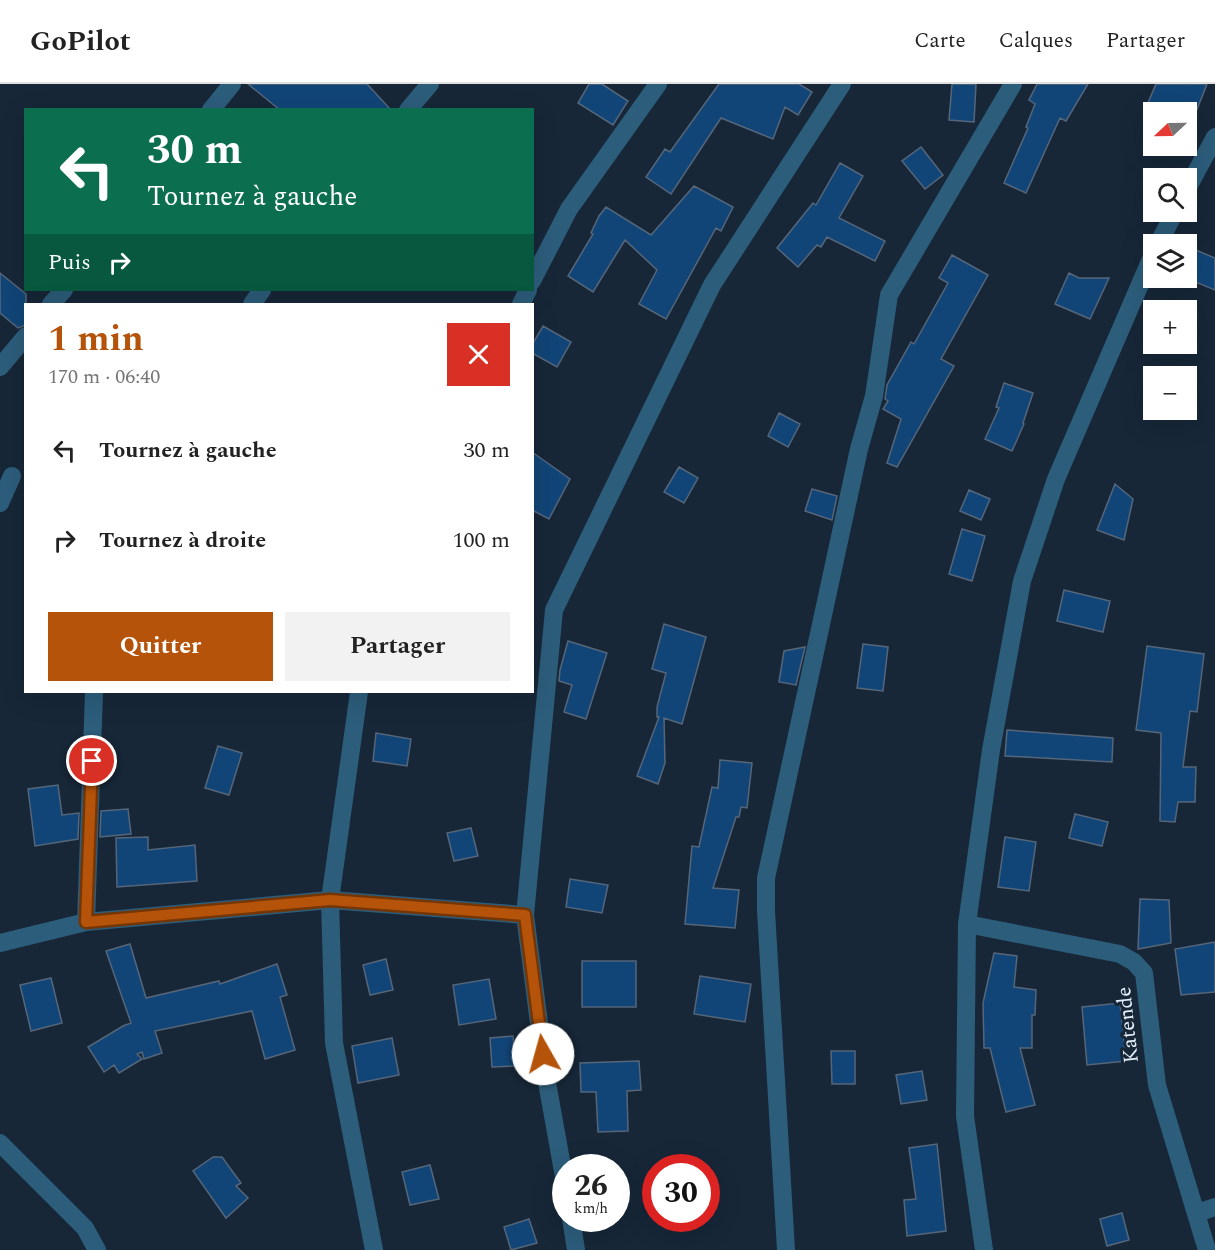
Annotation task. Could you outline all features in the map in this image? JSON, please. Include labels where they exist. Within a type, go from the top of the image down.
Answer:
[{"type":"street","points":[[213,108],[232,84]]},
{"type":"street","points":[[410,108],[430,84]]},
{"type":"street","points":[[534,277],[569,209],[658,84]]},
{"type":"street","points":[[560,1154],[546,1077],[525,915],[554,610],[712,285],[842,84]]},
{"type":"street","points":[[786,1250],[766,878],[859,449],[874,396],[889,295],[1013,84]]},
{"type":"street","points":[[1197,170],[1215,137]]},
{"type":"street","points":[[984,1250],[965,1116],[967,924],[991,750],[1022,581],[1056,479],[1143,277]]},
{"type":"street","points":[[52,303],[63,291]]},
{"type":"street","points":[[0,367],[24,338]]},
{"type":"street","points":[[0,503],[12,476]]},
{"type":"street","points":[[86,922],[94,693]]},
{"type":"street","points":[[359,693],[330,900],[334,1043],[375,1250]]},
{"type":"street","points":[[0,943],[86,922],[330,900],[525,915]]},
{"type":"street","name":"Katende","points":[[967,924],[1120,954],[1134,962],[1144,973],[1157,1084],[1207,1250]]},
{"type":"street","points":[[0,1143],[85,1228],[97,1250]]},
{"type":"street","points":[[1197,1213],[1215,1207]]},
{"type":"street","points":[[573,1232],[576,1250]]},
{"type":"building","points":[[248,84],[367,84],[389,108],[278,108]]},
{"type":"building","points":[[589,84],[602,84],[628,101],[613,125],[578,103]]},
{"type":"building","points":[[719,84],[799,84],[812,92],[798,115],[785,107],[773,139],[721,118],[671,194],[646,177],[665,149],[670,152]]},
{"type":"building","points":[[952,84],[976,84],[974,122],[949,120]]},
{"type":"building","points":[[1037,84],[1088,84],[1066,121],[1060,118],[1026,193],[1004,183],[1028,128],[1026,127],[1035,104],[1029,100]]},
{"type":"building","points":[[1156,84],[1207,84],[1197,109],[1197,102],[1148,102]]},
{"type":"building","points":[[921,147],[943,175],[925,189],[902,161]]},
{"type":"building","points":[[840,163],[863,176],[839,218],[885,241],[875,261],[827,237],[821,247],[817,245],[798,267],[777,248],[813,203],[816,205]]},
{"type":"building","points":[[694,186],[733,207],[721,231],[716,228],[666,319],[639,304],[657,270],[625,240],[593,292],[568,276],[606,207],[651,235]]},
{"type":"building","points":[[1197,251],[1215,258],[1215,290],[1197,283]]},
{"type":"building","points":[[952,255],[988,275],[941,359],[954,366],[897,467],[887,463],[901,419],[883,409],[888,401],[885,399],[887,385],[911,342],[914,344],[948,283],[939,278]]},
{"type":"building","points":[[0,273],[26,294],[24,326],[18,328],[0,313]]},
{"type":"building","points":[[1069,273],[1079,278],[1109,278],[1090,319],[1055,304]]},
{"type":"building","points":[[543,326],[571,342],[557,367],[534,354],[534,342]]},
{"type":"building","points":[[1004,383],[1033,393],[1024,424],[1012,451],[985,439],[999,408],[996,407]]},
{"type":"building","points":[[779,413],[800,424],[788,447],[768,436]]},
{"type":"building","points":[[534,453],[570,479],[549,519],[534,511]]},
{"type":"building","points":[[679,467],[698,478],[684,503],[664,492]]},
{"type":"building","points":[[1115,484],[1133,499],[1124,540],[1097,530]]},
{"type":"building","points":[[812,489],[837,496],[832,520],[805,511]]},
{"type":"building","points":[[969,490],[990,499],[981,520],[960,511]]},
{"type":"building","points":[[962,529],[985,536],[972,581],[949,574]]},
{"type":"building","points":[[1064,590],[1110,601],[1103,632],[1057,621]]},
{"type":"building","points":[[664,624],[706,637],[682,724],[664,718],[665,763],[658,784],[637,776],[659,717],[657,717],[657,707],[666,673],[652,669]]},
{"type":"building","points":[[568,641],[607,653],[586,719],[564,712],[572,685],[559,681]]},
{"type":"building","points":[[863,644],[888,647],[883,691],[857,688]]},
{"type":"building","points":[[1147,646],[1204,654],[1197,712],[1190,711],[1183,767],[1196,767],[1195,802],[1178,802],[1175,822],[1160,821],[1161,733],[1136,730]]},
{"type":"building","points":[[805,647],[796,685],[779,682],[784,651]]},
{"type":"building","points":[[1007,730],[1113,738],[1112,762],[1005,756]]},
{"type":"building","points":[[376,733],[411,739],[407,766],[373,761]]},
{"type":"building","points":[[218,746],[242,753],[229,795],[205,788]]},
{"type":"building","points":[[720,760],[752,763],[747,808],[741,807],[739,817],[736,817],[713,888],[739,890],[735,928],[685,924],[692,846],[699,847],[712,787],[718,788]]},
{"type":"building","points":[[58,785],[62,815],[79,813],[78,839],[35,846],[28,789]]},
{"type":"building","points":[[128,809],[131,834],[100,837],[101,811]]},
{"type":"building","points":[[1075,814],[1108,822],[1102,846],[1069,838]]},
{"type":"building","points":[[471,828],[478,856],[454,861],[447,833]]},
{"type":"building","points":[[148,837],[148,850],[195,845],[197,881],[117,887],[116,838]]},
{"type":"building","points":[[1005,837],[1036,842],[1029,891],[998,887]]},
{"type":"building","points":[[570,879],[608,885],[602,913],[566,907]]},
{"type":"building","points":[[1140,899],[1169,900],[1171,943],[1138,949]]},
{"type":"building","points":[[1215,942],[1215,992],[1181,995],[1175,949]]},
{"type":"building","points":[[130,944],[146,998],[219,981],[220,984],[277,964],[287,995],[280,997],[295,1050],[265,1059],[252,1011],[155,1031],[162,1053],[144,1059],[142,1052],[137,1054],[142,1059],[119,1073],[114,1065],[104,1072],[88,1047],[131,1023],[106,951]]},
{"type":"building","points":[[994,953],[1017,956],[1014,987],[1036,990],[1035,1015],[1032,1015],[1032,1048],[1020,1048],[1035,1105],[1006,1112],[990,1048],[984,1048],[983,1003]]},
{"type":"building","points":[[386,959],[393,990],[370,995],[363,965]]},
{"type":"building","points":[[582,961],[636,961],[636,1007],[582,1007]]},
{"type":"building","points":[[700,976],[751,984],[745,1022],[694,1014]]},
{"type":"building","points":[[51,978],[62,1023],[31,1031],[20,985]]},
{"type":"building","points":[[489,979],[496,1019],[459,1025],[453,985]]},
{"type":"building","points":[[1120,1003],[1126,1061],[1087,1065],[1082,1007]]},
{"type":"building","points":[[513,1036],[516,1066],[492,1067],[490,1038]]},
{"type":"building","points":[[392,1038],[399,1075],[358,1083],[352,1046]]},
{"type":"building","points":[[831,1051],[855,1051],[855,1084],[832,1084]]},
{"type":"building","points":[[639,1061],[641,1090],[627,1091],[628,1131],[598,1132],[596,1092],[581,1092],[580,1063]]},
{"type":"building","points":[[922,1071],[927,1100],[901,1104],[896,1075]]},
{"type":"building","points":[[937,1144],[946,1231],[907,1236],[904,1200],[916,1199],[909,1148]]},
{"type":"building","points":[[213,1157],[222,1157],[241,1183],[236,1186],[248,1198],[226,1218],[193,1171]]},
{"type":"building","points":[[430,1165],[439,1199],[410,1205],[402,1172]]},
{"type":"building","points":[[1122,1213],[1129,1240],[1107,1246],[1100,1219]]},
{"type":"building","points":[[529,1219],[537,1243],[511,1250],[504,1227]]},
{"type":"route","points":[[92,761],[86,922],[330,900],[525,915],[543,1054]]}]
